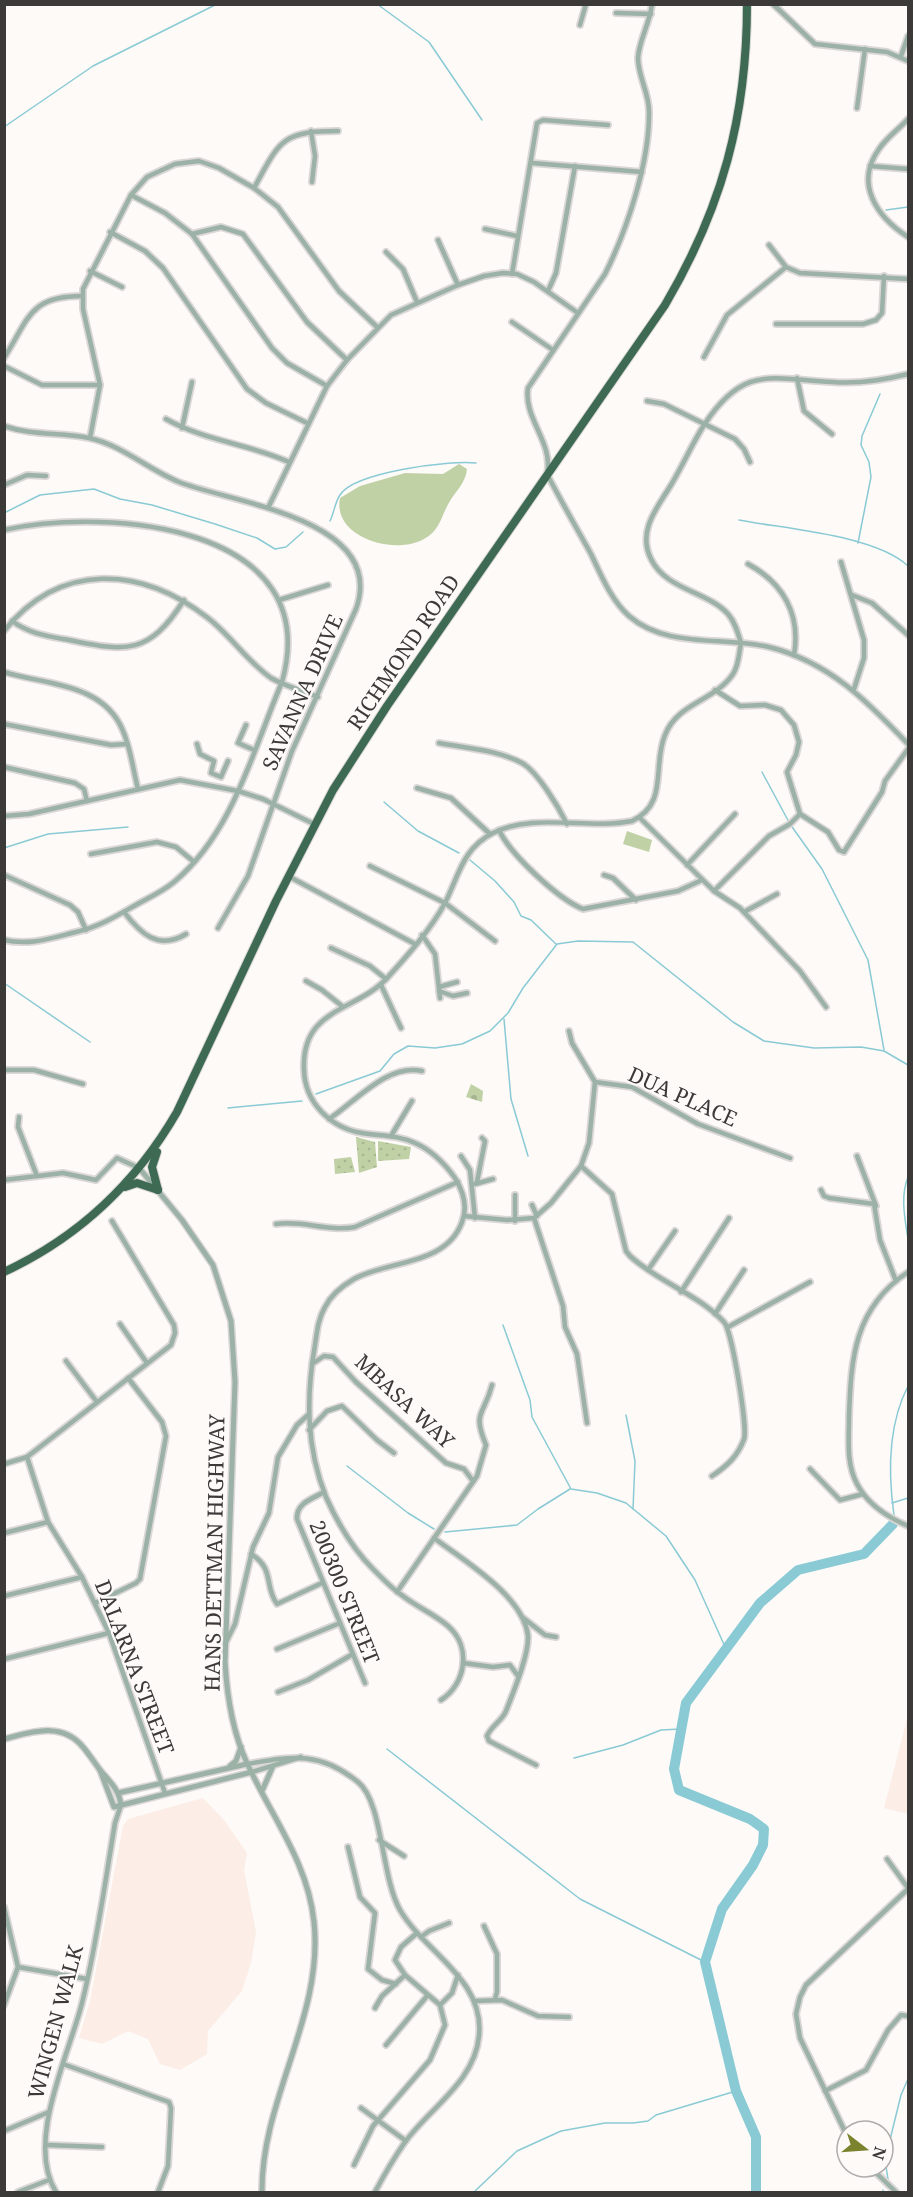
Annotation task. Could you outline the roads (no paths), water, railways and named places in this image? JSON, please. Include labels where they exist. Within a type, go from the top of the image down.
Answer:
[{"type":"highway","name":"RICHMOND ROAD","points":[[4,1272],[57,1243],[124,1187],[165,1134],[314,824],[387,706],[665,305],[701,238],[716,201],[737,124],[746,60],[747,4]]},
{"type":"highway","points":[[158,1190],[153,1174],[153,1161],[165,1134]]},
{"type":"highway","points":[[124,1187],[137,1183],[158,1190]]},
{"type":"street","points":[[580,25],[586,4]]},
{"type":"street","points":[[652,4],[639,54],[649,109],[647,153],[642,172],[613,258],[528,388],[529,408],[550,462],[548,474],[609,590],[628,615],[642,626],[663,635],[741,643],[794,655],[822,668],[854,689],[909,744]]},
{"type":"street","points":[[774,4],[815,44],[865,49],[901,56],[909,61]]},
{"type":"street","points":[[616,12],[651,14]]},
{"type":"street","points":[[901,56],[909,36]]},
{"type":"street","points":[[857,108],[865,49]]},
{"type":"street","points":[[909,119],[879,148],[870,166],[868,191],[874,206],[886,220],[909,237]]},
{"type":"street","points":[[512,273],[537,123],[543,120],[608,124]]},
{"type":"street","points":[[310,131],[315,156],[312,182]]},
{"type":"street","points":[[254,188],[279,147],[293,135],[310,131],[338,131]]},
{"type":"street","points":[[4,426],[29,433],[90,438],[100,385],[82,296],[90,271],[140,182],[154,172],[189,162],[210,164],[254,188],[278,207],[339,291],[377,327]]},
{"type":"street","points":[[532,163],[642,172]]},
{"type":"street","points":[[548,291],[556,273],[575,166]]},
{"type":"street","points":[[870,166],[909,169]]},
{"type":"street","points":[[131,195],[171,217],[192,234],[272,348],[287,363],[327,386]]},
{"type":"street","points":[[192,234],[221,227],[243,234],[307,322],[347,360]]},
{"type":"street","points":[[485,229],[517,236]]},
{"type":"street","points":[[110,232],[145,251],[164,268],[254,395],[308,423]]},
{"type":"street","points":[[438,240],[458,285]]},
{"type":"street","points":[[769,245],[786,267],[810,275],[884,276],[909,279]]},
{"type":"street","points":[[386,252],[403,269],[417,302]]},
{"type":"street","points":[[704,357],[727,315],[776,278],[786,267]]},
{"type":"street","points":[[90,271],[122,287]]},
{"type":"street","points":[[269,506],[327,386],[347,360],[391,315],[458,285],[484,276],[512,273],[548,291],[578,313]]},
{"type":"street","points":[[776,324],[870,323],[879,318],[883,309],[884,276]]},
{"type":"street","points":[[4,358],[27,319],[41,304],[62,296],[82,296]]},
{"type":"street","points":[[512,321],[553,350]]},
{"type":"street","points":[[4,366],[22,377],[42,384],[100,385]]},
{"type":"street","points":[[441,1700],[458,1683],[463,1663],[459,1640],[447,1625],[397,1592],[347,1538],[324,1492],[315,1462],[308,1414],[318,1323],[329,1299],[357,1278],[438,1251],[457,1232],[464,1216],[464,1200],[458,1182],[450,1171],[425,1148],[391,1136],[351,1131],[329,1119],[317,1107],[306,1088],[304,1057],[313,1031],[322,1020],[342,1006],[381,985],[445,903],[456,872],[467,855],[490,834],[529,824],[624,823],[640,818],[656,796],[660,753],[667,731],[687,706],[715,690],[735,671],[741,643],[728,614],[661,573],[647,550],[649,522],[705,424],[722,403],[745,384],[770,376],[847,382],[909,374]]},
{"type":"street","points":[[797,378],[804,411],[832,434]]},
{"type":"street","points":[[182,428],[192,382]]},
{"type":"street","points":[[647,401],[664,404],[735,439],[744,448],[750,462]]},
{"type":"street","points":[[166,419],[201,436],[261,450],[289,462]]},
{"type":"street","name":"SAVANNA DRIVE","points":[[90,438],[182,483],[269,506],[289,514],[336,542],[347,552],[358,570],[360,598],[292,752],[248,876],[218,928]]},
{"type":"street","points":[[4,485],[27,475],[46,476]]},
{"type":"street","points":[[4,530],[79,521],[130,524],[179,533],[237,554],[267,581],[279,600],[288,636],[287,665],[282,682],[238,791],[223,822],[193,861],[173,882],[101,925],[38,942],[18,943],[4,940]]},
{"type":"street","points":[[841,562],[852,595],[865,651],[854,689]]},
{"type":"street","points":[[748,564],[774,582],[789,601],[795,630],[794,655]]},
{"type":"street","points":[[4,631],[38,599],[63,586],[89,578],[116,578],[140,583],[184,600],[217,626],[270,677],[318,697]]},
{"type":"street","points":[[279,600],[328,585]]},
{"type":"street","points":[[852,595],[872,603],[909,635]]},
{"type":"street","points":[[12,621],[31,633],[126,649],[144,642],[160,630],[184,600]]},
{"type":"street","points":[[4,672],[90,694],[115,716],[127,744],[138,789]]},
{"type":"street","points":[[715,690],[740,706],[773,707],[790,719],[799,742],[787,774],[800,814],[828,832],[839,850],[846,850],[882,792],[885,781],[909,749]]},
{"type":"street","points":[[4,724],[111,745],[127,744]]},
{"type":"street","points":[[246,725],[238,743],[254,750]]},
{"type":"street","points":[[439,743],[483,751],[524,764],[553,800],[567,824]]},
{"type":"street","points":[[197,744],[200,754],[214,761],[211,773],[221,777],[228,761]]},
{"type":"street","points":[[4,766],[75,783],[84,789],[87,801]]},
{"type":"street","points":[[4,816],[19,816],[180,780],[238,791],[274,804],[314,824]]},
{"type":"street","points":[[417,788],[451,798],[490,834]]},
{"type":"street","points":[[687,865],[735,814]]},
{"type":"street","points":[[714,891],[769,836],[790,825],[800,814]]},
{"type":"street","points":[[640,818],[714,891],[744,912],[800,971],[826,1007]]},
{"type":"street","points":[[499,831],[506,844],[575,906],[590,909],[636,900],[687,889],[702,880]]},
{"type":"street","points":[[91,854],[157,842],[176,847],[193,861]]},
{"type":"street","points":[[370,866],[445,903],[495,942]]},
{"type":"street","points":[[4,875],[70,905],[78,912],[86,930]]},
{"type":"street","points":[[604,875],[613,878],[636,900]]},
{"type":"street","points":[[288,876],[415,944]]},
{"type":"street","points":[[744,912],[777,894]]},
{"type":"street","points":[[123,912],[139,932],[149,938],[173,939],[186,934]]},
{"type":"street","points":[[422,935],[434,949],[440,998]]},
{"type":"street","points":[[331,948],[370,966],[386,979]]},
{"type":"street","points":[[306,981],[342,1006]]},
{"type":"street","points":[[439,989],[457,982]]},
{"type":"street","points":[[381,985],[401,1028]]},
{"type":"street","points":[[439,989],[453,996],[466,993]]},
{"type":"street","points":[[464,1216],[515,1221],[535,1217],[551,1203],[581,1166],[589,1143],[595,1082],[572,1043],[569,1031]]},
{"type":"street","points":[[329,1119],[388,1076],[407,1069],[422,1071]]},
{"type":"street","points":[[4,1070],[34,1070],[83,1084]]},
{"type":"street","name":"DUA PLACE","points":[[595,1082],[632,1087],[698,1124],[790,1158]]},
{"type":"street","points":[[391,1136],[411,1101]]},
{"type":"street","points":[[19,1117],[18,1127],[37,1176]]},
{"type":"street","points":[[475,1218],[475,1184],[485,1141],[482,1138]]},
{"type":"street","points":[[461,1156],[470,1167],[475,1184]]},
{"type":"street","points":[[857,1156],[876,1209],[880,1240],[896,1281]]},
{"type":"street","points":[[4,1180],[63,1173],[96,1180],[117,1158],[140,1169]]},
{"type":"street","points":[[581,1166],[610,1190],[626,1251],[648,1270],[715,1314],[728,1327],[734,1349],[746,1437],[732,1460],[712,1476]]},
{"type":"street","name":"HANS DETTMAN HIGHWAY","points":[[140,1169],[213,1265],[231,1321],[235,1382],[225,1642],[227,1697],[247,1764],[286,1833],[308,1890],[316,1946],[309,1997],[270,2122],[265,2147],[262,2193]]},
{"type":"street","points":[[475,1184],[493,1179]]},
{"type":"street","points":[[276,1224],[297,1222],[338,1229],[355,1227],[458,1182]]},
{"type":"street","points":[[821,1190],[824,1196],[829,1198],[869,1202],[876,1209]]},
{"type":"street","points":[[515,1195],[515,1221]]},
{"type":"street","points":[[532,1205],[563,1306],[565,1327],[577,1354],[587,1423]]},
{"type":"street","points":[[681,1292],[729,1218]]},
{"type":"street","points":[[4,1464],[27,1457],[171,1345],[176,1333],[174,1325],[112,1221]]},
{"type":"street","points":[[648,1270],[675,1231]]},
{"type":"street","points":[[715,1314],[744,1270]]},
{"type":"street","points":[[909,1272],[896,1281],[871,1308],[854,1348],[849,1463],[863,1494],[887,1516],[909,1526]]},
{"type":"street","points":[[728,1327],[810,1282]]},
{"type":"street","points":[[120,1324],[147,1363]]},
{"type":"street","name":"MBASA WAY","points":[[312,1364],[324,1356],[333,1357],[408,1429],[450,1466],[464,1469],[473,1481]]},
{"type":"street","points":[[66,1361],[97,1402]]},
{"type":"street","points":[[95,1603],[140,1579],[165,1436],[162,1422],[128,1378]]},
{"type":"street","points":[[397,1592],[473,1481],[486,1446],[478,1428],[478,1415],[487,1404],[492,1385]]},
{"type":"street","points":[[309,1430],[327,1411],[342,1406],[394,1453]]},
{"type":"street","points":[[225,1642],[235,1624],[250,1554],[269,1513],[278,1457],[297,1425],[308,1414]]},
{"type":"street","name":"DALARNA STREET","points":[[27,1457],[48,1522],[82,1577],[109,1633],[165,1793]]},
{"type":"street","points":[[810,1469],[840,1500],[863,1494]]},
{"type":"street","name":"200300 STREET","points":[[324,1492],[303,1504],[297,1513],[322,1583],[365,1683]]},
{"type":"street","points":[[4,1533],[48,1522]]},
{"type":"street","points":[[434,1539],[483,1574],[522,1617],[545,1635],[556,1637]]},
{"type":"street","points":[[250,1554],[263,1564],[277,1604],[322,1583]]},
{"type":"street","points":[[4,1596],[82,1577]]},
{"type":"street","points":[[522,1617],[528,1642],[501,1720],[487,1736],[489,1741],[536,1765]]},
{"type":"street","points":[[277,1648],[340,1623]]},
{"type":"street","points":[[4,1659],[109,1633]]},
{"type":"street","points":[[278,1692],[308,1680],[352,1654]]},
{"type":"street","points":[[463,1663],[489,1667],[510,1665],[518,1676]]},
{"type":"street","points":[[4,1739],[36,1731],[58,1730],[82,1745],[119,1793],[121,1805]]},
{"type":"street","points":[[226,1769],[234,1763],[241,1747]]},
{"type":"street","points":[[100,1770],[114,1807],[273,1767],[301,1757]]},
{"type":"street","points":[[110,1794],[247,1764],[301,1757],[328,1763],[361,1784],[374,1810],[392,1892],[399,1908],[419,1935],[458,1975],[475,2001],[479,2036],[471,2064],[406,2141],[375,2193]]},
{"type":"street","points":[[262,1791],[273,1767]]},
{"type":"street","name":"WINGEN WALK","points":[[56,2193],[49,2180],[45,2161],[49,2112],[87,1979],[115,1822],[121,1805]]},
{"type":"street","name":"WINGEN WALK","points":[[114,1807],[115,1822]]},
{"type":"street","points":[[379,1840],[404,1856]]},
{"type":"street","points":[[348,1848],[360,1897],[375,1913],[368,1971],[381,1980],[396,1984]]},
{"type":"street","points":[[839,2119],[799,2034],[796,2014],[806,1985],[909,1888],[888,1859]]},
{"type":"street","points":[[4,1907],[18,1967],[4,2005]]},
{"type":"street","points":[[354,2165],[378,2123],[413,2083],[434,2053],[445,2025],[440,2005],[405,1975],[396,1964],[396,1954],[419,1935],[449,1923]]},
{"type":"street","points":[[484,1926],[497,1954],[495,2000]]},
{"type":"street","points":[[18,1967],[87,1979]]},
{"type":"street","points":[[375,2008],[382,1996],[405,1975]]},
{"type":"street","points":[[440,2005],[452,1993],[458,1975]]},
{"type":"street","points":[[386,2045],[428,1996]]},
{"type":"street","points":[[475,2001],[495,2000],[538,2016],[569,2017]]},
{"type":"street","points":[[825,2091],[866,2070],[892,2023],[901,2015],[909,2016]]},
{"type":"street","points":[[63,2064],[169,2102],[171,2108],[168,2166],[158,2193]]},
{"type":"street","points":[[361,2108],[378,2123],[406,2141]]},
{"type":"street","points":[[4,2131],[49,2112]]},
{"type":"street","points":[[46,2145],[102,2147]]},
{"type":"street","points":[[882,2179],[896,2193]]},
{"type":"street","points":[[18,2193],[49,2180]]},
{"type":"waterway","points":[[4,127],[93,66],[217,4]]},
{"type":"waterway","points":[[377,4],[429,42],[482,120]]},
{"type":"waterway","points":[[886,210],[908,207]]},
{"type":"waterway","points":[[858,543],[871,477],[869,462],[861,445],[862,436],[880,394]]},
{"type":"waterway","points":[[330,521],[340,495],[349,487],[364,480],[404,469],[476,463]]},
{"type":"waterway","points":[[4,513],[40,495],[94,489],[120,499],[152,505],[215,524],[257,538],[275,549],[286,547],[303,532]]},
{"type":"waterway","points":[[739,520],[852,540],[893,555],[908,566]]},
{"type":"waterway","points":[[762,772],[790,824],[822,869],[868,960],[884,1050]]},
{"type":"waterway","points":[[384,802],[418,831],[459,853]]},
{"type":"waterway","points":[[4,848],[48,834],[128,827]]},
{"type":"waterway","points":[[470,860],[495,881],[514,902],[521,916],[531,920],[556,944]]},
{"type":"waterway","points":[[316,1094],[380,1071],[394,1054],[408,1046],[435,1048],[462,1044],[490,1031],[508,1013],[523,988],[557,944],[578,941],[633,942],[733,1022],[764,1041],[814,1048],[861,1047],[884,1051],[908,1065]]},
{"type":"waterway","points":[[4,983],[90,1042]]},
{"type":"waterway","points":[[504,1019],[511,1099],[528,1156]]},
{"type":"waterway","points":[[228,1108],[302,1101]]},
{"type":"waterway","points":[[908,1177],[904,1200],[908,1239]]},
{"type":"waterway","points":[[503,1325],[530,1400],[532,1417],[571,1489],[597,1493],[626,1503],[666,1536],[695,1580],[726,1649]]},
{"type":"waterway","points":[[894,1515],[891,1449],[901,1401],[908,1386]]},
{"type":"waterway","points":[[626,1415],[635,1461],[633,1509]]},
{"type":"waterway","points":[[347,1466],[408,1513],[434,1529]]},
{"type":"waterway","points":[[445,1532],[517,1525],[570,1489]]},
{"type":"waterway","points":[[892,1503],[908,1498]]},
{"type":"waterway","points":[[756,2192],[756,2137],[736,2091],[705,1962],[722,1909],[753,1865],[763,1845],[764,1829],[750,1819],[679,1790],[674,1769],[686,1703],[760,1603],[798,1570],[864,1554],[893,1524]]},
{"type":"waterway","points":[[574,1758],[623,1745],[661,1730],[681,1729]]},
{"type":"waterway","points":[[387,1749],[580,1899],[705,1962]]},
{"type":"waterway","points":[[895,2119],[908,2079]]},
{"type":"waterway","points":[[474,2192],[517,2151],[561,2131],[605,2123],[648,2121],[656,2115],[736,2091]]}]
